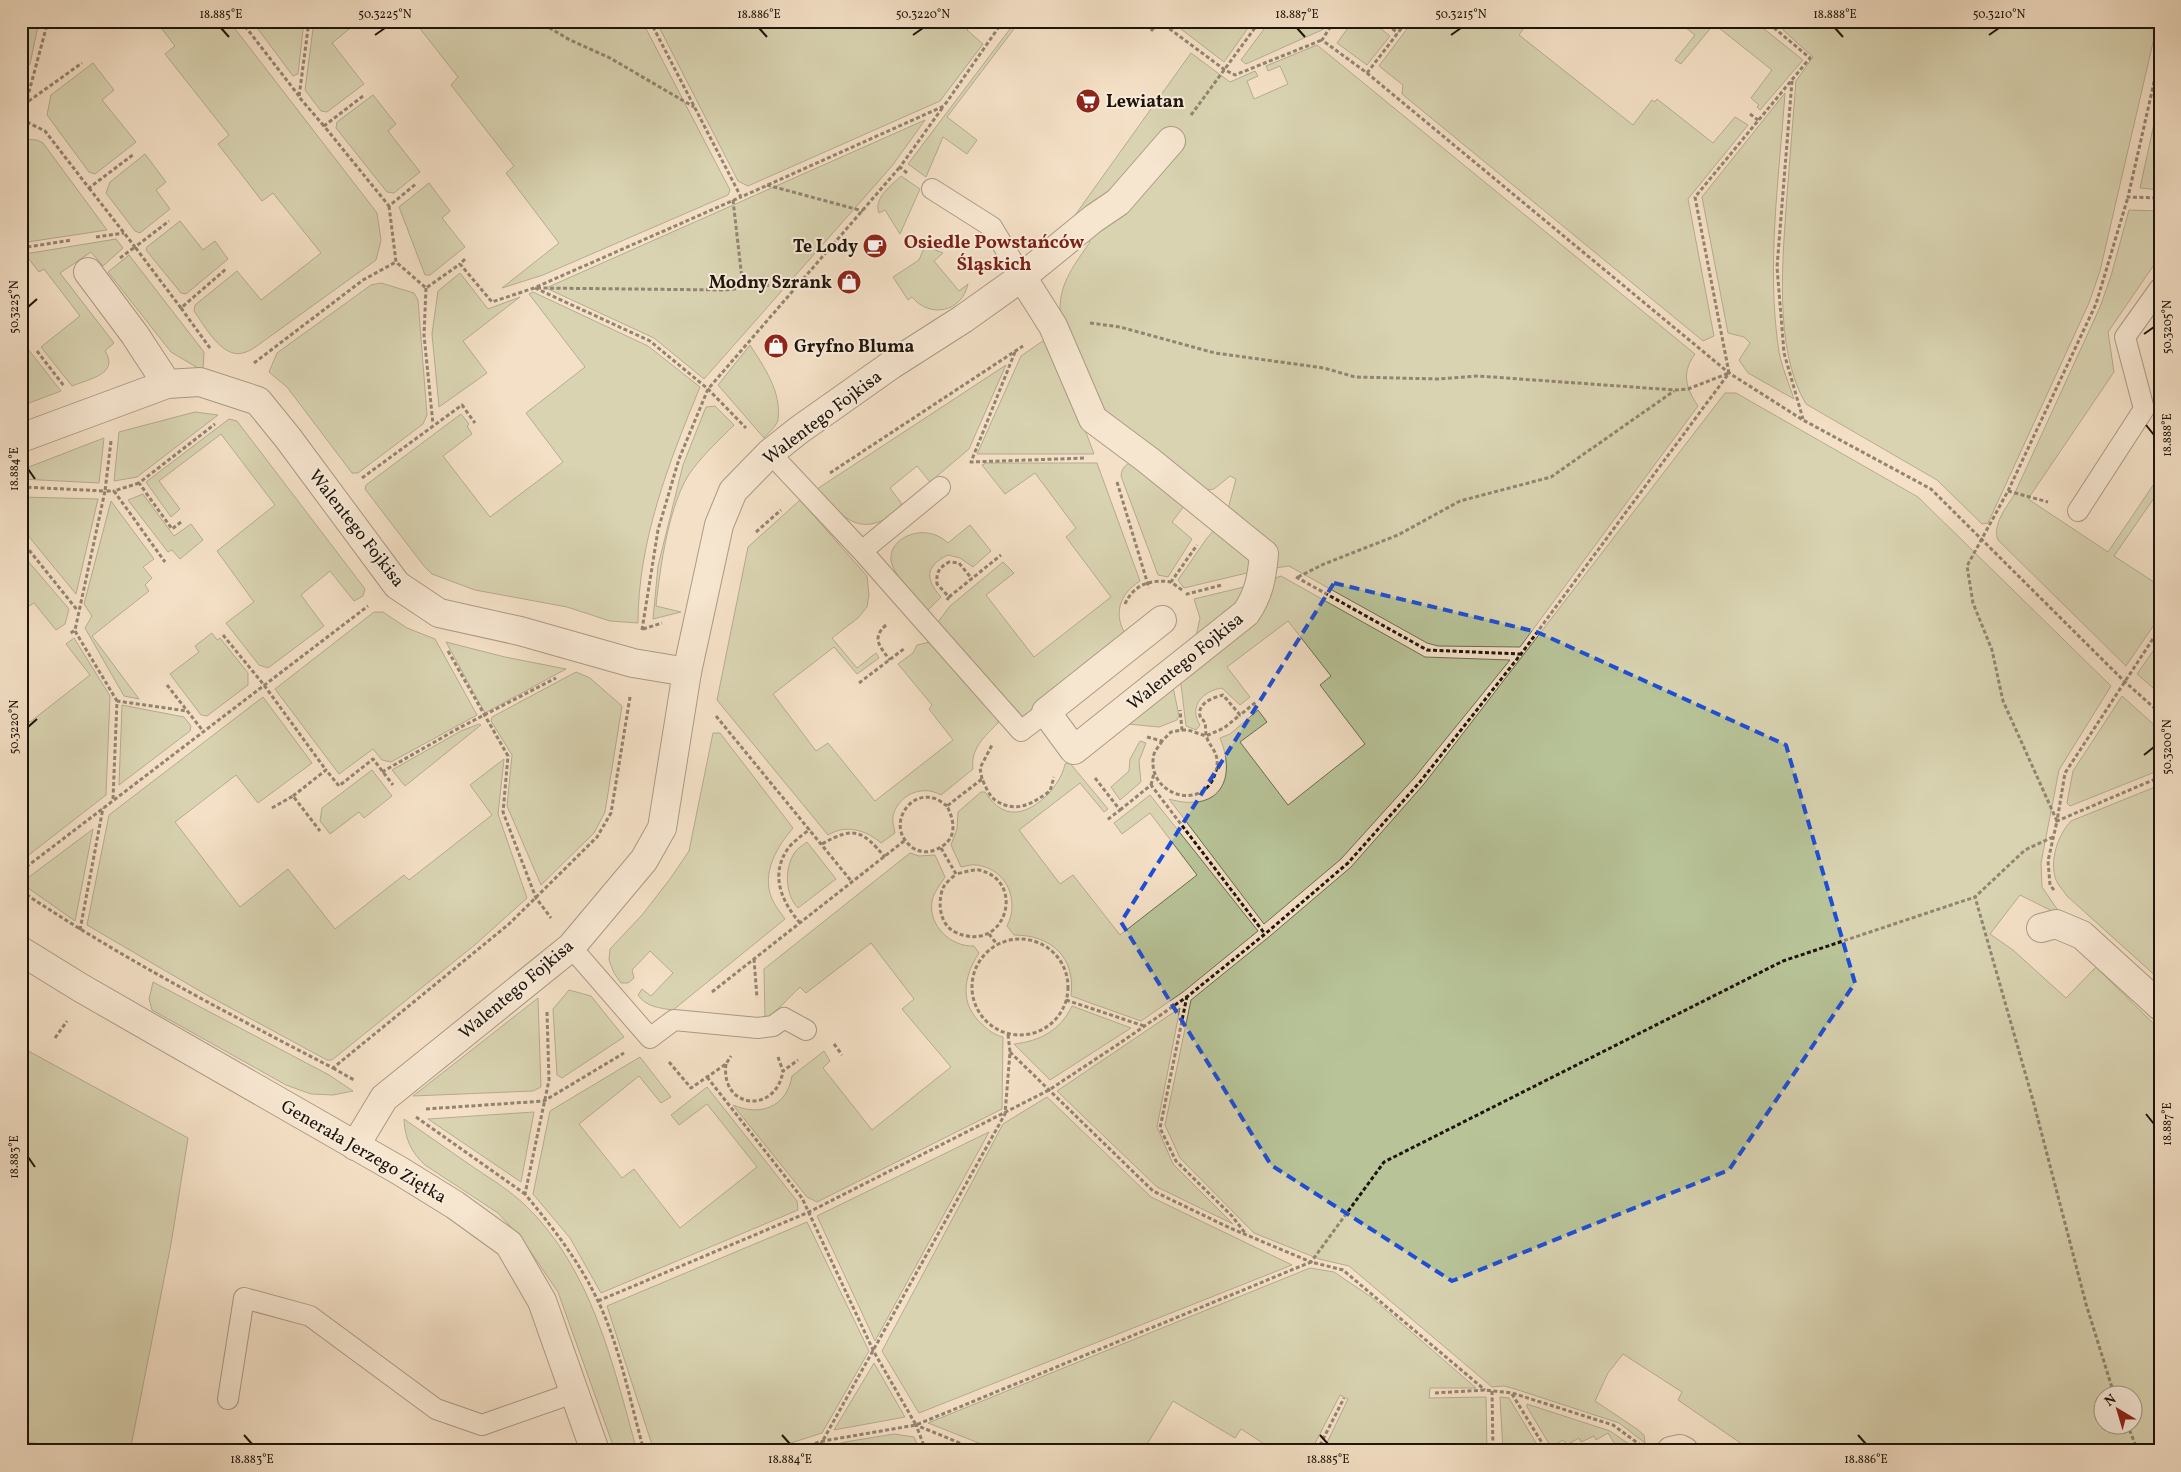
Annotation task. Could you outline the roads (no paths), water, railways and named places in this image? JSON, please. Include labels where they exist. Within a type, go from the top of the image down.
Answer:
[{"type":"street","name":"Walentego Fojkisa","points":[[355,1146],[384,1098],[572,947],[644,860],[662,828],[687,672],[719,525],[733,491],[770,453],[799,430],[890,365],[963,319],[1022,277],[1093,219],[1118,202],[1171,141]]},
{"type":"street","points":[[90,275],[135,336],[167,384]]},
{"type":"street","name":"Walentego Fojkisa","points":[[1022,277],[1053,326],[1093,419],[1114,448],[1148,460],[1264,554],[1262,576],[1257,597],[1246,613],[1074,750],[1046,712]]},
{"type":"street","name":"Walentego Fojkisa","points":[[21,438],[167,384],[200,382],[258,401],[288,438],[397,585],[439,613],[520,631],[633,664],[687,672]]},
{"type":"street","points":[[1046,712],[1162,620]]},
{"type":"street","points":[[2041,928],[2056,924],[2082,935],[2160,1006]]},
{"type":"street","name":"Generała Jerzego Ziętka","points":[[21,951],[81,988],[455,1205],[509,1244],[542,1301],[576,1392],[595,1451]]},
{"type":"street","points":[[1671,1451],[1680,1448],[1684,1451]]},
{"type":"lane","points":[[932,190],[992,227],[1022,277]]},
{"type":"lane","points":[[2078,511],[2144,409],[2125,337],[2160,288]]},
{"type":"lane","points":[[770,453],[862,551],[1021,731],[1046,712]]},
{"type":"lane","points":[[862,551],[940,488]]},
{"type":"lane","points":[[572,947],[650,1038],[674,1020],[758,1028],[773,1026],[784,1018],[806,1030]]},
{"type":"lane","points":[[228,1399],[244,1298],[310,1316],[436,1409],[482,1424],[576,1392]]},
{"type":"place","name":"Lewiatan","points":[[1088,101]]},
{"type":"place","name":"Te Lody","points":[[875,246]]},
{"type":"place","name":"Modny Szrank","points":[[849,282]]},
{"type":"place","name":"Gryfno Bluma","points":[[776,346]]},
{"type":"district","name":"Osiedle Powstańców Śląskich","points":[[994,252]]}]
